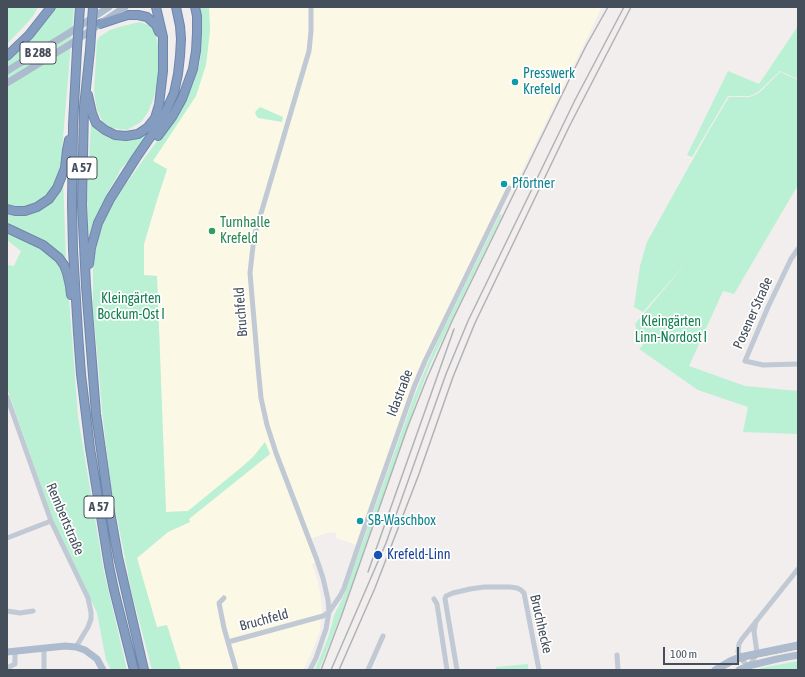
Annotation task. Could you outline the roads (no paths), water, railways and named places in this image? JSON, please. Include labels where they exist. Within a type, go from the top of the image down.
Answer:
[{"type":"highway","points":[[7,56],[29,35],[51,7]]},
{"type":"highway","name":"A 57","points":[[80,7],[73,125],[72,204],[78,333],[90,448],[109,566],[134,670]]},
{"type":"highway","name":"A 57","points":[[93,7],[84,107],[82,157],[82,204],[86,286],[96,414],[108,500],[123,582],[144,670]]},
{"type":"highway","points":[[90,50],[88,97],[96,123],[115,135],[126,136],[138,134],[147,128],[155,118],[159,105],[163,37],[156,7]]},
{"type":"highway","points":[[86,286],[91,248],[98,223],[110,199],[162,120],[174,93],[178,74],[181,39],[176,7]]},
{"type":"highway","points":[[124,177],[144,154],[172,117],[182,99],[193,69],[196,51],[197,16],[195,7]]},
{"type":"highway","points":[[100,24],[128,15],[147,17],[156,25],[159,32],[163,54]]},
{"type":"highway","points":[[7,209],[25,211],[37,208],[49,199],[57,188],[61,178],[73,125]]},
{"type":"highway","points":[[7,228],[44,245],[54,253],[64,265],[70,286],[72,314],[78,333]]},
{"type":"main road","name":"B 288","points":[[7,72],[109,7]]},
{"type":"main road","name":"B 288","points":[[7,82],[125,7]]},
{"type":"main road","points":[[715,670],[740,657],[798,645]]},
{"type":"main road","points":[[7,652],[16,653],[65,646],[76,647],[85,650],[97,659],[103,670]]},
{"type":"main road","points":[[739,670],[748,666],[798,655]]},
{"type":"street","name":"Bruchfeld","points":[[310,670],[322,642],[326,628],[329,612],[328,600],[317,560],[272,442],[265,417],[258,367],[250,273],[254,237],[309,51],[311,7]]},
{"type":"street","name":"Idastraße","points":[[329,612],[344,588],[362,532],[414,387],[509,188]]},
{"type":"street","name":"Posener Straße","points":[[798,249],[791,259],[768,307],[745,361],[763,365],[798,364]]},
{"type":"street","name":"Rembertstraße","points":[[7,397],[51,521],[88,598],[91,619],[76,647]]},
{"type":"street","points":[[7,538],[51,521]]},
{"type":"street","points":[[756,621],[754,631],[757,653],[748,666],[743,662],[738,652],[742,638],[798,569]]},
{"type":"street","name":"Bruchhecke","points":[[457,670],[445,599],[446,596],[453,593],[484,588],[510,587],[517,588],[524,593],[539,670]]},
{"type":"street","name":"Bruchfeld","points":[[224,598],[219,603],[236,670]]},
{"type":"street","points":[[434,599],[437,604],[447,670]]},
{"type":"street","points":[[7,611],[20,613],[33,611]]},
{"type":"street","name":"Bruchfeld","points":[[228,642],[323,616],[329,612]]},
{"type":"street","points":[[368,670],[383,636]]},
{"type":"street","points":[[44,648],[44,670]]},
{"type":"street","points":[[7,668],[15,664],[16,653]]},
{"type":"street","points":[[616,655],[618,670]]},
{"type":"tram line","points":[[722,670],[735,663],[748,659],[798,649]]},
{"type":"railway","points":[[321,670],[408,426],[427,378],[452,321],[572,74],[608,7]]},
{"type":"railway","points":[[331,670],[386,543],[446,374],[468,321],[575,100],[624,7]]},
{"type":"railway","points":[[339,670],[375,588],[419,474],[453,377],[475,323],[570,125],[631,7]]},
{"type":"railway","points":[[368,572],[454,329]]},
{"type":"place","name":"Presswerk Krefeld","points":[[515,82]]},
{"type":"place","name":"Pförtner","points":[[504,184]]},
{"type":"place","name":"Turnhalle Krefeld","points":[[212,231]]},
{"type":"place","name":"SB-Waschbox","points":[[360,521]]},
{"type":"place","name":"Krefeld-Linn","points":[[378,555]]},
{"type":"park label","name":"Kleingärten Bockum-Ost I","points":[[131,308]]},
{"type":"park label","name":"Kleingärten Linn-Nordost I","points":[[671,330]]}]
